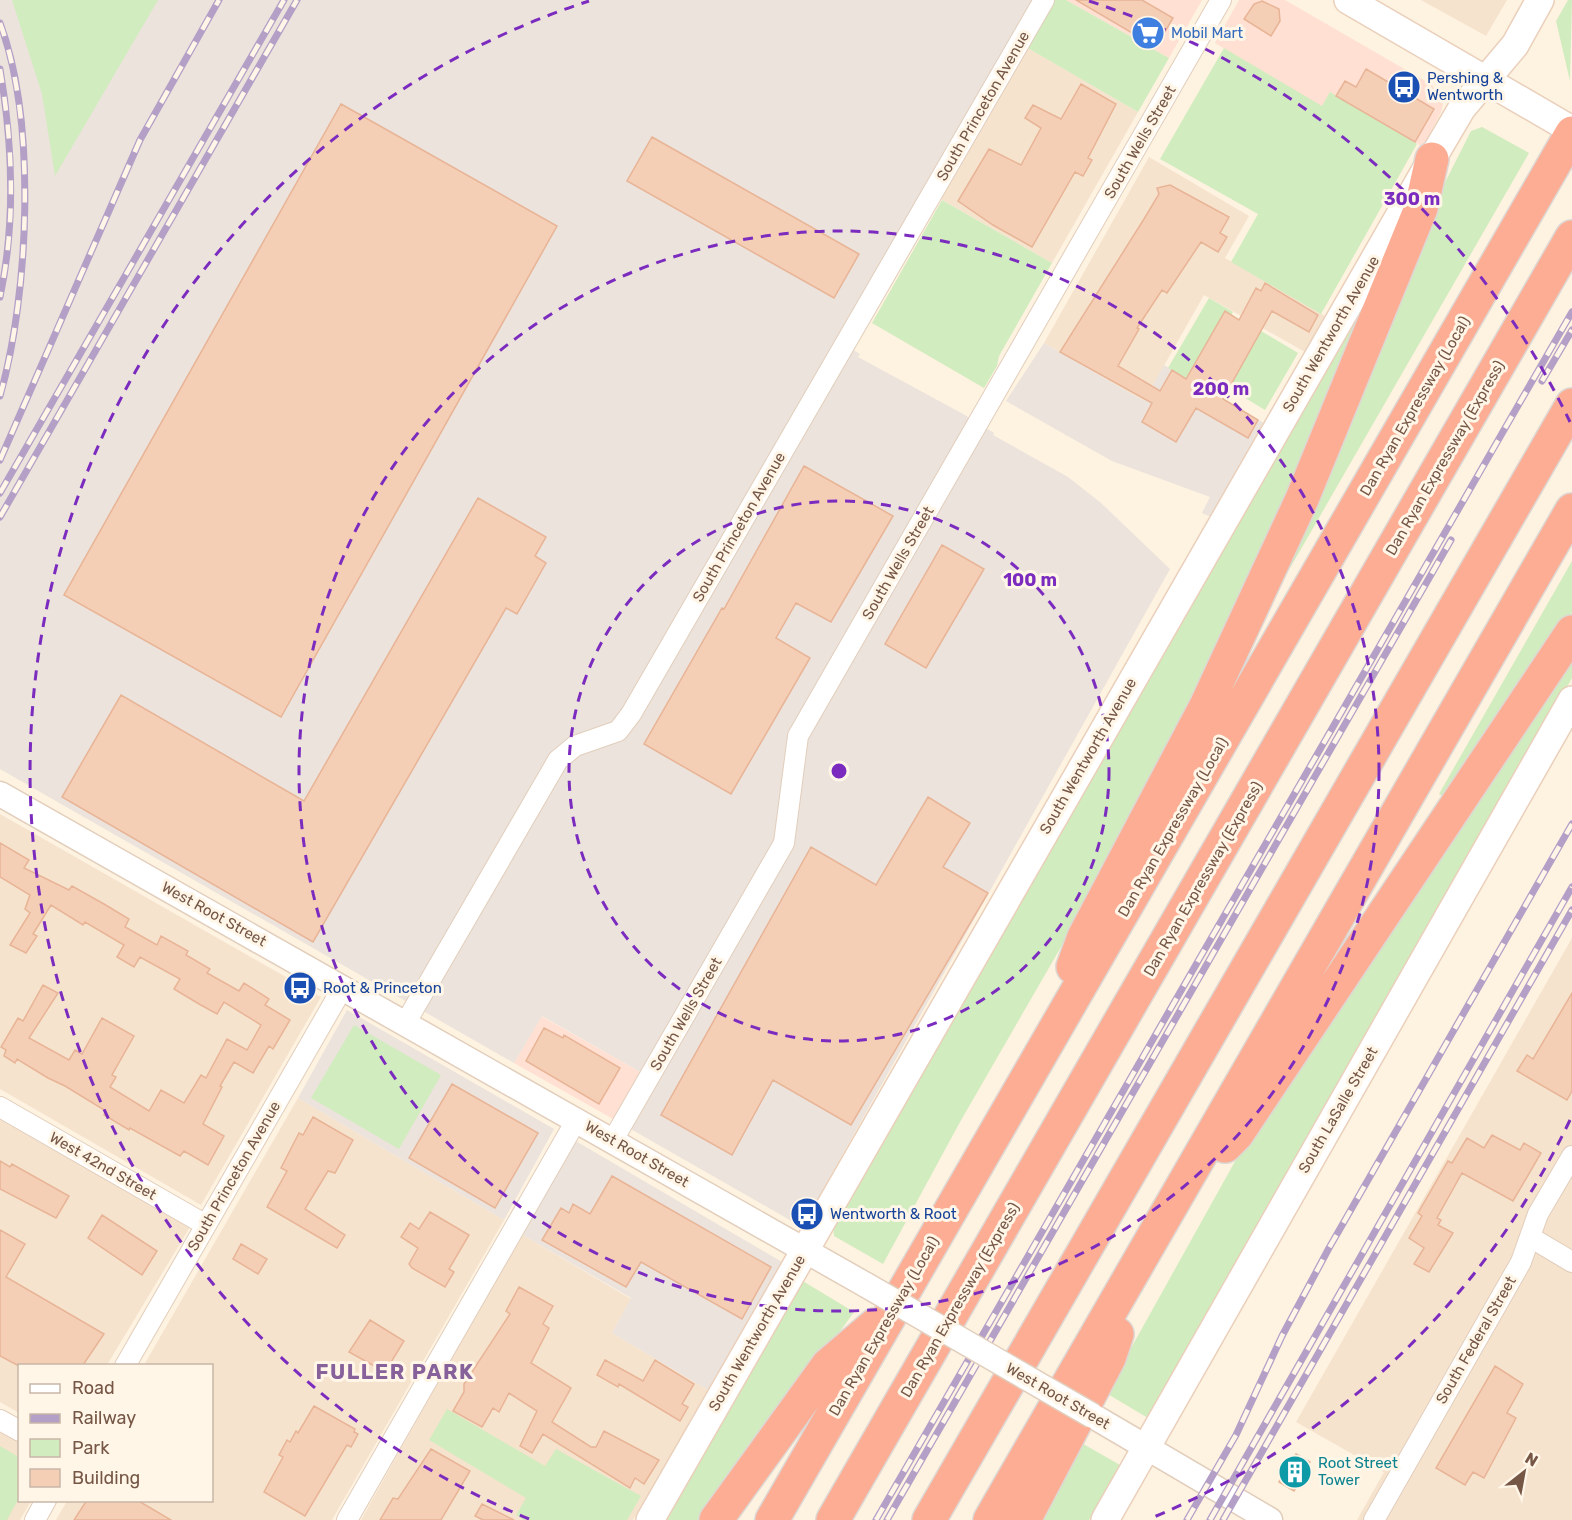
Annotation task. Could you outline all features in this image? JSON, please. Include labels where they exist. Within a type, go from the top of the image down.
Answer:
[{"type":"highway","name":"Dan Ryan Expressway (Local)","points":[[772,1520],[1035,1067],[1565,126]]},
{"type":"highway","points":[[1035,1067],[1084,937],[1206,706],[1302,499],[1421,208],[1432,159]]},
{"type":"highway","name":"Dan Ryan Expressway (Express)","points":[[833,1520],[1572,237]]},
{"type":"highway","points":[[929,1520],[1572,405]]},
{"type":"highway","points":[[990,1520],[1572,510]]},
{"type":"highway","points":[[1179,1192],[1237,1134],[1572,632]]},
{"type":"highway","points":[[1024,1520],[1109,1358],[1138,1264]]},
{"type":"highway","points":[[716,1520],[828,1365],[893,1310]]},
{"type":"main road","points":[[1348,0],[1565,126]]},
{"type":"main road","name":"South Wentworth Avenue","points":[[650,1520],[1432,159],[1462,108],[1515,45],[1540,0]]},
{"type":"main road","name":"South LaSalle Street","points":[[1105,1520],[1572,700]]},
{"type":"street","name":"South Princeton Avenue","points":[[406,1022],[558,760],[575,746],[618,731],[631,714],[1044,0]]},
{"type":"street","name":"South Wells Street","points":[[613,1140],[784,843],[798,736],[1221,0]]},
{"type":"street","name":"West Root Street","points":[[0,794],[577,1119],[1270,1520]]},
{"type":"street","name":"South Princeton Avenue","points":[[125,1364],[344,987]]},
{"type":"street","name":"West 42nd Street","points":[[0,1107],[206,1225]]},
{"type":"street","points":[[347,1520],[577,1119]]},
{"type":"street","name":"South Federal Street","points":[[1374,1520],[1521,1262],[1538,1214],[1572,1156]]},
{"type":"street","points":[[1530,1237],[1572,1262]]},
{"type":"street","points":[[0,1420],[18,1430]]},
{"type":"street","points":[[35,1520],[45,1502]]},
{"type":"shaded area","points":[[0,0],[1045,0],[843,344],[860,354],[858,357],[963,414],[994,433],[993,435],[1068,477],[1101,503],[1170,569],[802,1227],[622,1124],[649,1077],[542,1016],[514,1063],[0,769]]},
{"type":"shaded area","points":[[1066,0],[1202,0],[1169,58]]},
{"type":"shaded area","points":[[1239,0],[1285,0],[1432,85],[1443,104],[1423,147],[1330,93],[1322,107],[1215,43]]},
{"type":"shaded area","points":[[1421,0],[1507,0],[1486,36]]},
{"type":"shaded area","points":[[1019,43],[1138,112],[1052,263],[932,194]]},
{"type":"shaded area","points":[[1149,157],[1249,216],[1225,258],[1325,316],[1305,352],[1204,295],[1144,401],[1044,343]]},
{"type":"shaded area","points":[[1044,343],[1144,401],[1164,365],[1264,423],[1211,517],[1202,513],[1210,497],[1112,461],[1006,401]]},
{"type":"shaded area","points":[[0,814],[321,997],[201,1205],[0,1089]]},
{"type":"shaded area","points":[[1572,938],[1572,1520],[1357,1520],[1384,1472],[1296,1422]]},
{"type":"shaded area","points":[[347,1010],[554,1129],[504,1220],[298,1098]]},
{"type":"shaded area","points":[[541,1016],[649,1077],[622,1124],[514,1063]]},
{"type":"shaded area","points":[[298,1098],[504,1220],[332,1520],[56,1520],[66,1502],[213,1502],[213,1364],[145,1364]]},
{"type":"shaded area","points":[[0,1120],[190,1227],[108,1364],[18,1364],[18,1412],[0,1402]]},
{"type":"shaded area","points":[[574,1140],[782,1262],[708,1390],[612,1333],[631,1298],[521,1234]]},
{"type":"shaded area","points":[[521,1234],[631,1299],[612,1333],[708,1390],[633,1520],[361,1520]]},
{"type":"shaded area","points":[[0,1430],[18,1440],[18,1502],[30,1502],[20,1520],[0,1520]]},
{"type":"green space","points":[[12,0],[158,0],[55,176],[42,94]]},
{"type":"green space","points":[[1044,0],[1066,0],[1169,58],[1138,112],[1019,43]]},
{"type":"green space","points":[[1568,0],[1572,0],[1570,81],[1556,21]]},
{"type":"green space","points":[[1224,48],[1322,106],[1330,92],[1417,144],[1321,314],[1231,262],[1258,214],[1160,159]]},
{"type":"green space","points":[[1482,127],[1529,153],[1282,582],[1296,541],[1427,218],[1471,131]]},
{"type":"green space","points":[[942,200],[1052,263],[999,356],[997,366],[984,388],[872,323]]},
{"type":"green space","points":[[1209,298],[1233,312],[1231,315],[1225,312],[1186,378],[1168,368]]},
{"type":"green space","points":[[1357,315],[1363,318],[1286,505],[1136,817],[960,1122],[883,1264],[834,1236],[833,1226]]},
{"type":"green space","points":[[1261,331],[1298,353],[1265,410],[1229,388]]},
{"type":"green space","points":[[1572,561],[1572,613],[1447,798],[1439,794]]},
{"type":"green space","points":[[1572,650],[1572,678],[1148,1418],[1106,1393],[1238,1156],[1362,967],[1409,907],[1450,830]]},
{"type":"green space","points":[[354,1025],[441,1075],[399,1149],[311,1098]]},
{"type":"green space","points":[[801,1280],[854,1312],[704,1520],[665,1520]]},
{"type":"green space","points":[[447,1409],[545,1466],[556,1449],[641,1496],[627,1520],[524,1520],[516,1515],[526,1498],[429,1440]]},
{"type":"green space","points":[[1078,1441],[1120,1465],[1089,1520],[1035,1520]]},
{"type":"green space","points":[[0,1446],[18,1456],[18,1500],[7,1520],[0,1520]]},
{"type":"building","name":"Mobil Mart","points":[[1076,0],[1142,0],[1173,18],[1156,47]]},
{"type":"building","points":[[1262,1],[1279,9],[1280,21],[1271,36],[1244,19],[1254,4]]},
{"type":"building","points":[[1366,69],[1434,109],[1415,142],[1336,96],[1345,81],[1356,87]]},
{"type":"building","points":[[1081,84],[1116,104],[1088,158],[1092,160],[1083,176],[1075,172],[1032,247],[993,225],[958,201],[989,149],[1021,165],[1041,128],[1025,118],[1033,105],[1061,119]]},
{"type":"building","points":[[341,104],[557,226],[281,717],[64,595]]},
{"type":"building","points":[[652,137],[859,254],[834,298],[627,181]]},
{"type":"building","points":[[1170,185],[1229,217],[1220,233],[1227,237],[1218,252],[1201,242],[1167,293],[1162,290],[1137,328],[1139,329],[1118,366],[1160,391],[1172,370],[1186,379],[1225,311],[1239,320],[1256,288],[1261,291],[1265,283],[1318,315],[1309,332],[1272,311],[1223,399],[1258,420],[1248,438],[1196,408],[1176,442],[1142,422],[1152,403],[1060,352],[1159,194],[1157,188]]},
{"type":"building","points":[[804,466],[893,516],[831,622],[796,603],[776,638],[810,658],[731,794],[644,744],[722,608],[724,609]]},
{"type":"building","points":[[478,498],[546,537],[535,556],[546,563],[517,614],[506,608],[313,942],[62,797],[121,695],[304,801]]},
{"type":"building","points":[[942,545],[984,569],[926,668],[885,644]]},
{"type":"building","points":[[928,797],[970,823],[943,867],[988,893],[851,1125],[773,1080],[732,1155],[661,1115],[811,847],[876,885]]},
{"type":"building","points":[[0,843],[29,860],[24,868],[69,890],[72,886],[104,904],[129,919],[125,927],[157,945],[161,936],[188,951],[186,955],[210,969],[207,973],[239,991],[244,983],[269,999],[265,1005],[290,1020],[273,1049],[269,1046],[253,1073],[234,1062],[220,1086],[222,1087],[203,1124],[224,1136],[208,1165],[184,1151],[180,1156],[130,1128],[129,1130],[104,1115],[106,1111],[65,1086],[17,1059],[15,1063],[4,1056],[6,1050],[1,1047],[18,1018],[23,1021],[43,985],[58,993],[29,1038],[69,1060],[75,1050],[82,1054],[102,1018],[134,1036],[112,1075],[116,1077],[110,1087],[149,1111],[161,1090],[184,1103],[201,1075],[206,1078],[227,1039],[247,1050],[261,1025],[224,1002],[217,1014],[199,1004],[174,989],[180,979],[140,957],[134,967],[117,957],[124,945],[85,922],[83,925],[51,905],[33,934],[37,936],[26,953],[10,945],[30,913],[25,909],[30,895],[0,877]]},
{"type":"building","points":[[1572,993],[1572,1091],[1567,1100],[1517,1071],[1527,1055],[1533,1059]]},
{"type":"building","points":[[544,1028],[563,1038],[564,1035],[620,1068],[599,1104],[526,1061]]},
{"type":"building","points":[[452,1084],[538,1133],[495,1208],[409,1158]]},
{"type":"building","points":[[313,1117],[353,1140],[335,1173],[328,1171],[305,1209],[345,1235],[337,1248],[267,1207],[287,1171],[281,1168],[299,1133],[303,1135]]},
{"type":"building","points":[[1492,1135],[1520,1150],[1524,1143],[1541,1153],[1513,1201],[1462,1173],[1437,1218],[1441,1220],[1438,1225],[1453,1233],[1429,1272],[1414,1264],[1424,1248],[1409,1238],[1422,1216],[1418,1213],[1448,1161],[1452,1163],[1467,1138],[1484,1148]]},
{"type":"building","points":[[0,1161],[10,1167],[12,1164],[69,1196],[56,1218],[0,1189]]},
{"type":"building","points":[[612,1176],[771,1267],[742,1319],[641,1262],[626,1287],[542,1240],[561,1208],[569,1213],[573,1204],[590,1214]]},
{"type":"building","points":[[430,1212],[469,1235],[449,1269],[454,1272],[445,1287],[412,1268],[409,1264],[418,1248],[401,1237],[410,1223],[419,1229]]},
{"type":"building","points":[[102,1215],[157,1251],[142,1275],[88,1238]]},
{"type":"building","points":[[0,1230],[25,1244],[6,1277],[104,1334],[84,1364],[17,1365],[0,1356]]},
{"type":"building","points":[[241,1244],[267,1259],[258,1274],[233,1259]]},
{"type":"building","points":[[519,1287],[553,1306],[543,1324],[549,1328],[531,1363],[571,1388],[552,1422],[591,1447],[596,1447],[604,1431],[659,1460],[644,1484],[635,1478],[630,1488],[543,1434],[532,1453],[520,1446],[537,1411],[509,1393],[499,1412],[493,1408],[482,1427],[453,1411],[464,1392],[464,1384],[510,1314],[506,1311]]},
{"type":"building","points":[[370,1320],[404,1341],[385,1372],[349,1352]]},
{"type":"building","points":[[605,1360],[643,1381],[655,1360],[694,1384],[682,1404],[688,1407],[680,1421],[619,1384],[618,1387],[597,1375]]},
{"type":"building","points":[[1495,1366],[1523,1384],[1507,1413],[1516,1418],[1484,1478],[1473,1472],[1465,1485],[1436,1468]]},
{"type":"building","points":[[314,1406],[355,1429],[354,1432],[358,1434],[351,1447],[347,1445],[305,1516],[264,1492],[283,1457],[279,1455],[287,1440],[290,1442],[296,1431],[298,1433]]},
{"type":"building","points":[[431,1449],[470,1471],[441,1520],[380,1520],[393,1498],[398,1499]]},
{"type":"building","name":"Root Street Tower","points":[[1296,1454],[1310,1462],[1294,1491],[1279,1482]]},
{"type":"building","points":[[86,1502],[140,1502],[171,1520],[74,1520]]},
{"type":"building","points":[[482,1504],[514,1520],[483,1520],[475,1516]]},
{"type":"railway","points":[[0,460],[140,140],[219,0]]},
{"type":"railway","points":[[0,493],[284,0]]},
{"type":"railway","points":[[0,517],[297,0]]},
{"type":"railway","points":[[0,23],[12,64],[20,109],[25,209],[17,309],[10,355],[0,396]]},
{"type":"railway","points":[[0,69],[8,126],[11,183],[9,240],[0,297]]},
{"type":"railway","points":[[876,1520],[1572,312]]},
{"type":"railway","points":[[1542,381],[1572,330]]},
{"type":"railway","points":[[887,1520],[1451,540]]},
{"type":"railway","points":[[1187,1520],[1236,1435],[1282,1336],[1329,1248],[1572,824]]},
{"type":"railway","points":[[1210,1520],[1572,887]]},
{"type":"railway","points":[[1223,1520],[1572,910]]},
{"type":"place","name":"Mobil Mart","points":[[1148,33]]},
{"type":"place","name":"Pershing & Wentworth","points":[[1404,87]]},
{"type":"place","name":"Root & Princeton","points":[[300,988]]},
{"type":"place","name":"Wentworth & Root","points":[[807,1214]]},
{"type":"place","name":"Root Street Tower","points":[[1295,1472]]},
{"type":"district","name":"FULLER PARK","points":[[395,1372]]}]
